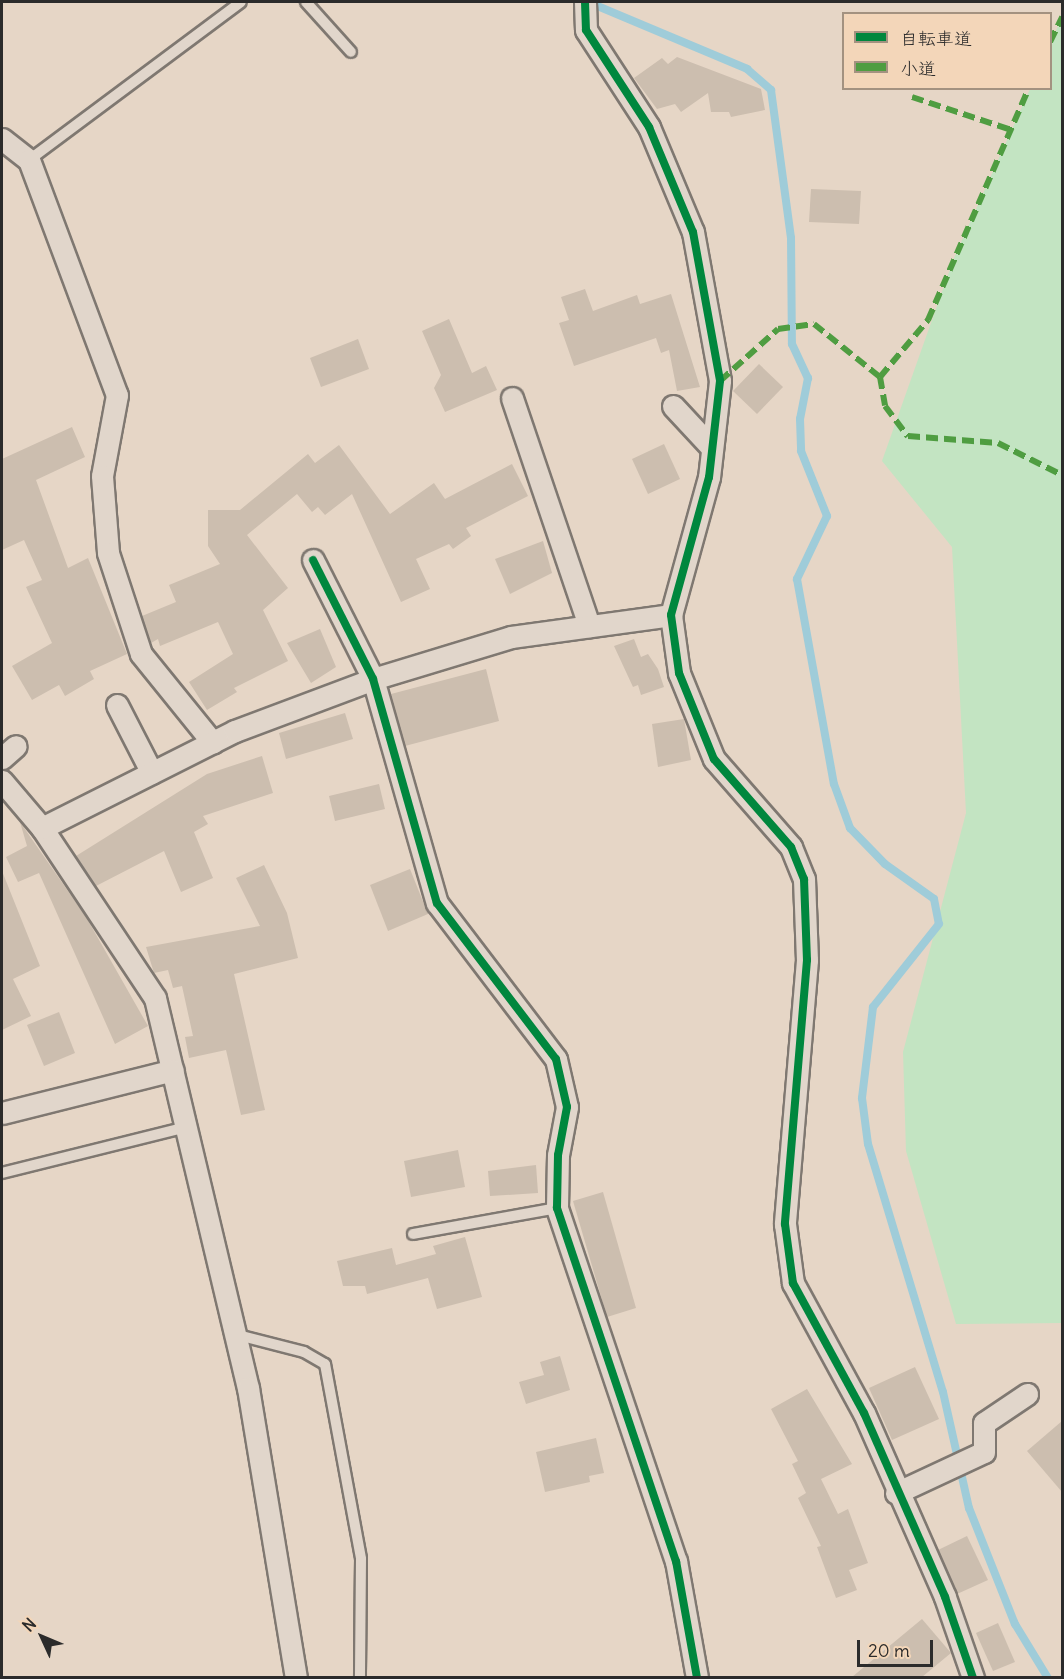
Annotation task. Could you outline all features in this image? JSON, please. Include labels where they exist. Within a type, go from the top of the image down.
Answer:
[{"type":"street","points":[[585,8],[586,30],[649,127],[693,232],[720,381],[712,448],[671,615],[679,674],[714,759],[791,847],[804,879],[807,960],[785,1224],[793,1283],[864,1413],[896,1493],[945,1597],[974,1677]]},
{"type":"street","points":[[2,139],[29,160],[117,394],[102,477],[108,553],[141,654],[213,742]]},
{"type":"street","points":[[512,398],[589,626]]},
{"type":"street","points":[[673,406],[712,448]]},
{"type":"street","points":[[313,560],[373,679],[437,903],[556,1059],[567,1107],[558,1155],[557,1208],[676,1561],[698,1677]]},
{"type":"street","points":[[42,828],[213,742],[373,679],[511,637],[671,615]]},
{"type":"street","points":[[117,705],[152,773]]},
{"type":"street","points":[[2,781],[42,828],[155,998],[234,1334],[296,1677]]},
{"type":"street","points":[[2,1113],[173,1070]]},
{"type":"street","points":[[896,1493],[984,1452],[984,1423],[1027,1394]]},
{"type":"lane","points":[[29,160],[241,2]]},
{"type":"lane","points":[[306,2],[351,52]]},
{"type":"lane","points":[[2,1173],[186,1127]]},
{"type":"lane","points":[[413,1234],[557,1208]]},
{"type":"lane","points":[[234,1334],[304,1352],[325,1364],[361,1559],[360,1677]]},
{"type":"green space","points":[[1062,17],[1062,1323],[956,1324],[906,1151],[903,1052],[966,813],[952,547],[882,461],[954,258],[1030,90],[1052,90],[1052,40]]},
{"type":"building","points":[[677,57],[761,89],[765,110],[731,117],[729,112],[711,112],[708,93],[681,112],[675,104],[657,109],[634,78],[662,58],[668,64]]},
{"type":"building","points":[[811,189],[861,191],[859,224],[809,222]]},
{"type":"building","points":[[585,289],[593,311],[637,295],[640,304],[671,294],[700,387],[677,391],[669,350],[661,353],[656,338],[574,366],[559,323],[569,320],[561,297]]},
{"type":"building","points":[[449,319],[472,373],[486,366],[497,390],[445,412],[434,388],[441,375],[422,331]]},
{"type":"building","points":[[358,339],[369,369],[321,387],[310,358]]},
{"type":"building","points":[[759,364],[783,387],[757,414],[733,391]]},
{"type":"building","points":[[72,427],[85,457],[36,480],[68,568],[88,558],[127,654],[90,671],[94,679],[65,696],[59,685],[32,700],[12,666],[52,643],[26,587],[42,580],[24,540],[2,550],[2,459]]},
{"type":"building","points":[[664,444],[680,479],[648,494],[632,459]]},
{"type":"building","points":[[339,445],[390,514],[434,483],[445,499],[512,464],[528,496],[466,528],[471,536],[453,549],[449,544],[416,559],[430,589],[401,602],[352,494],[325,515],[318,507],[312,512],[297,494],[247,535],[288,588],[263,610],[288,661],[234,688],[237,692],[207,710],[189,682],[233,654],[218,622],[160,646],[158,639],[151,643],[142,616],[176,602],[169,585],[220,564],[208,546],[208,510],[240,510],[308,454],[315,463]]},
{"type":"building","points":[[543,541],[552,573],[510,594],[495,559]]},
{"type":"building","points":[[320,629],[336,667],[311,683],[287,643]]},
{"type":"building","points":[[634,639],[641,657],[648,654],[658,669],[664,687],[641,695],[638,685],[633,687],[614,646]]},
{"type":"building","points":[[486,669],[499,721],[405,746],[391,694]]},
{"type":"building","points":[[345,713],[353,739],[286,759],[279,733]]},
{"type":"building","points":[[684,719],[691,760],[658,767],[652,724]]},
{"type":"building","points":[[262,756],[273,793],[203,816],[208,824],[194,832],[213,878],[181,892],[164,851],[96,886],[76,856],[207,774]]},
{"type":"building","points":[[379,784],[385,809],[335,821],[329,796]]},
{"type":"building","points":[[20,822],[86,917],[148,1026],[115,1044],[39,873],[18,882],[6,857],[27,846]]},
{"type":"building","points":[[264,865],[287,913],[298,958],[234,974],[265,1110],[241,1115],[226,1050],[189,1058],[185,1037],[193,1036],[182,986],[173,988],[168,970],[154,973],[146,947],[260,926],[236,878]]},
{"type":"building","points":[[410,869],[428,914],[388,931],[370,885]]},
{"type":"building","points":[[2,871],[40,966],[13,979],[31,1016],[2,1030]]},
{"type":"building","points":[[59,1012],[75,1053],[44,1066],[27,1025]]},
{"type":"building","points":[[458,1150],[465,1187],[411,1197],[404,1161]]},
{"type":"building","points":[[536,1165],[538,1193],[490,1196],[488,1171]]},
{"type":"building","points":[[603,1192],[636,1308],[607,1317],[573,1201]]},
{"type":"building","points":[[465,1237],[482,1297],[437,1309],[428,1278],[367,1294],[365,1286],[343,1286],[337,1261],[392,1248],[396,1265],[436,1254],[433,1246]]},
{"type":"building","points":[[560,1356],[570,1390],[526,1404],[519,1382],[544,1375],[540,1362]]},
{"type":"building","points":[[915,1367],[939,1419],[892,1440],[869,1388]]},
{"type":"building","points":[[807,1389],[852,1464],[821,1479],[838,1514],[848,1509],[868,1563],[849,1570],[857,1590],[836,1598],[817,1547],[821,1546],[798,1498],[806,1493],[792,1464],[798,1461],[771,1409]]},
{"type":"building","points":[[1062,1421],[1062,1492],[1027,1451]]},
{"type":"building","points":[[596,1438],[604,1473],[589,1476],[590,1482],[545,1492],[536,1452]]},
{"type":"building","points":[[967,1536],[988,1580],[957,1594],[938,1550]]},
{"type":"building","points":[[922,1619],[951,1653],[922,1677],[852,1677]]},
{"type":"building","points":[[998,1623],[1015,1662],[993,1671],[976,1633]]},
{"type":"waterway","points":[[588,2],[747,69],[771,90],[791,238],[792,344],[808,378],[800,419],[801,451],[827,516],[797,579],[834,784],[850,828],[885,864],[934,899],[939,924],[873,1007],[862,1098],[868,1144],[943,1392],[969,1508],[1015,1624],[1048,1678]]},
{"type":"marked path","points":[[1052,38],[1062,17]]},
{"type":"marked path","points":[[880,377],[928,320],[1028,90]]},
{"type":"marked path","points":[[912,97],[1009,129]]},
{"type":"marked path","points":[[720,381],[778,329],[814,324],[880,377],[885,406],[908,436],[998,443],[1062,475]]},
{"type":"cycle path","points":[[585,2],[586,30],[649,127],[693,232],[720,381],[709,477],[671,615],[679,673],[714,759],[791,847],[804,879],[807,960],[785,1224],[793,1283],[864,1413],[945,1597],[973,1678]]},
{"type":"cycle path","points":[[313,560],[373,679],[437,903],[556,1059],[567,1107],[558,1155],[557,1208],[676,1561],[697,1678]]}]
